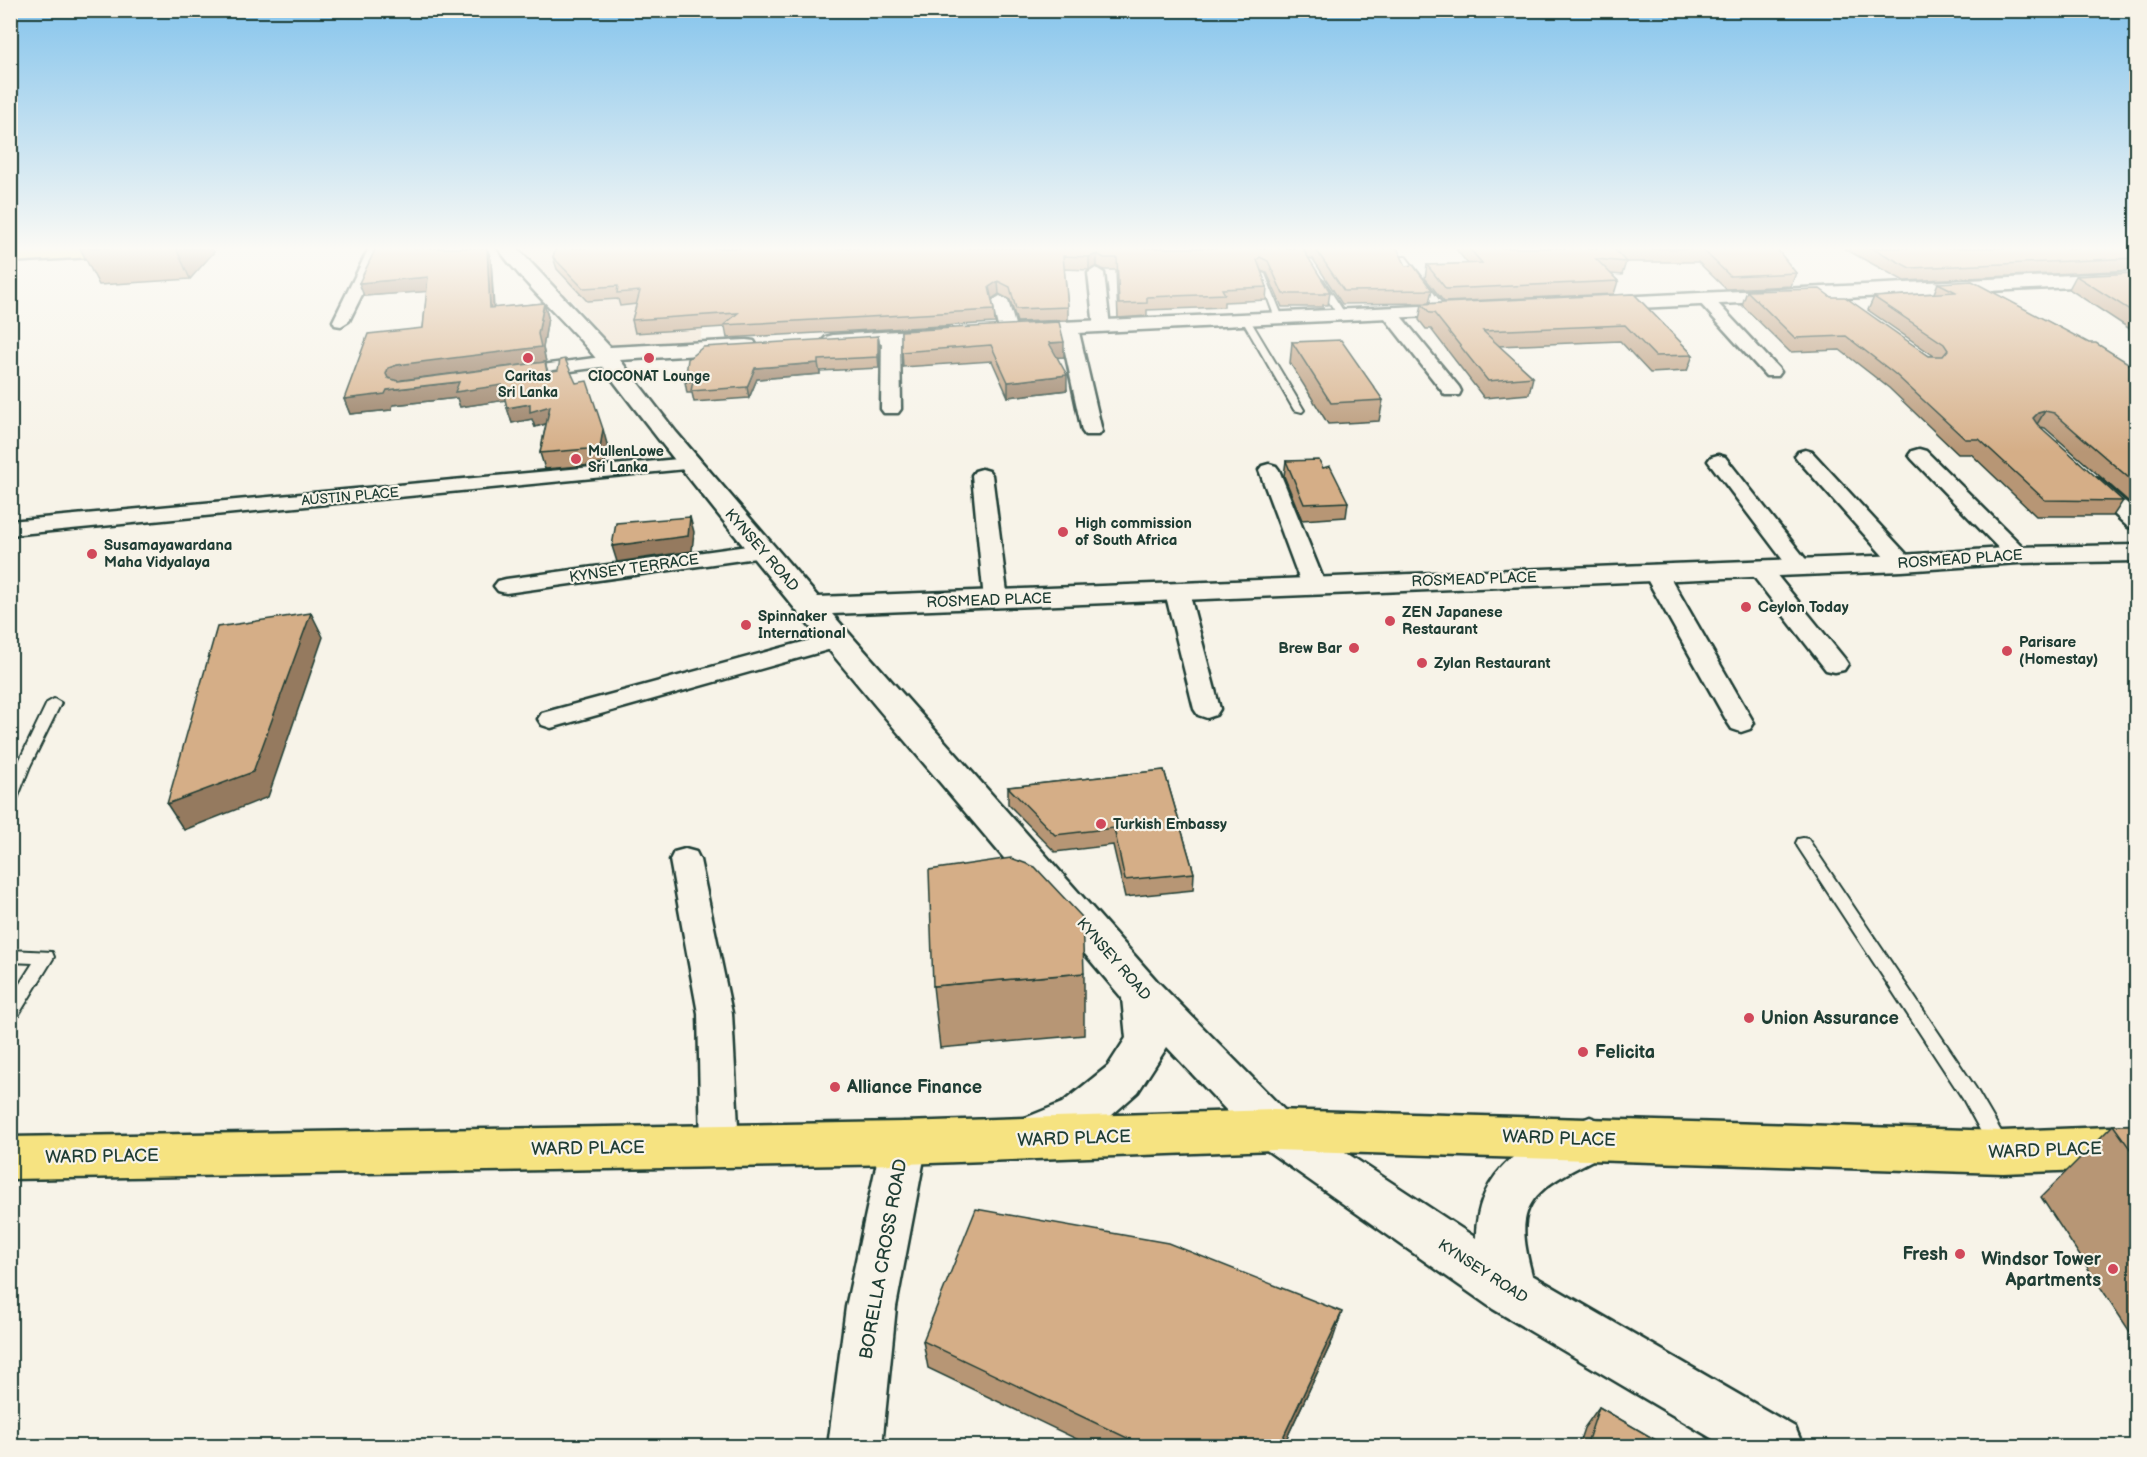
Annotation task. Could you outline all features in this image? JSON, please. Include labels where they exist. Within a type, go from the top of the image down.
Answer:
[{"type":"main road","name":"WARD PLACE","points":[[10,1158],[904,1143],[1274,1130],[2002,1152],[2136,1147]]},
{"type":"street","points":[[341,321],[343,316]]},
{"type":"street","name":"KYNSEY ROAD","points":[[568,316],[606,358],[689,464],[762,551],[812,606],[1142,993],[1274,1130],[1511,1291],[1776,1446]]},
{"type":"street","points":[[1004,316],[1008,331]]},
{"type":"street","points":[[1101,316],[1102,327]]},
{"type":"street","points":[[985,332],[1321,316]]},
{"type":"street","points":[[1391,316],[1452,391]]},
{"type":"street","points":[[1649,316],[1652,319]]},
{"type":"street","points":[[1721,316],[1772,372]]},
{"type":"street","points":[[1069,328],[1092,431]]},
{"type":"street","points":[[811,342],[961,333]]},
{"type":"street","points":[[891,337],[891,409]]},
{"type":"street","points":[[495,376],[606,358],[765,345]]},
{"type":"street","points":[[1919,455],[2018,555]]},
{"type":"street","points":[[1805,456],[1902,563]]},
{"type":"street","points":[[1718,461],[1800,567]]},
{"type":"street","name":"AUSTIN PLACE","points":[[10,528],[689,464]]},
{"type":"street","points":[[1269,471],[1314,586]]},
{"type":"street","points":[[2079,471],[2136,522]]},
{"type":"street","points":[[982,475],[996,600]]},
{"type":"street","name":"KYNSEY TERRACE","points":[[506,586],[762,551]]},
{"type":"street","name":"ROSMEAD PLACE","points":[[812,606],[1902,563],[2018,555],[2136,553]]},
{"type":"street","points":[[1759,568],[1835,664]]},
{"type":"street","points":[[1655,572],[1742,723]]},
{"type":"street","points":[[1177,592],[1207,709]]},
{"type":"street","points":[[551,718],[840,639]]},
{"type":"street","points":[[685,860],[715,1013],[720,1146]]},
{"type":"street","points":[[1021,1140],[1078,1117],[1123,1079],[1148,1041],[1142,993]]},
{"type":"street","points":[[1511,1291],[1500,1236],[1503,1206],[1512,1187],[1529,1170],[1590,1138]]},
{"type":"street","name":"BORELLA CROSS ROAD","points":[[855,1446],[871,1307],[904,1143]]},
{"type":"lane","points":[[1246,320],[1299,410]]},
{"type":"lane","points":[[10,799],[23,766],[54,703]]},
{"type":"lane","points":[[1803,843],[1969,1093],[2002,1152]]},
{"type":"lane","points":[[10,956],[46,957],[10,1014]]},
{"type":"shaded area","points":[[585,316],[704,316],[700,342],[613,347]]},
{"type":"building","points":[[424,316],[541,316],[538,334],[541,347],[397,365],[388,368],[386,374],[388,378],[398,381],[545,362],[547,372],[558,370],[560,360],[565,359],[576,383],[587,381],[603,429],[600,448],[540,453],[550,406],[530,412],[530,404],[507,408],[502,385],[455,392],[459,382],[387,390],[385,394],[344,399],[368,334],[423,328]]},
{"type":"building","points":[[633,316],[693,316],[632,320]]},
{"type":"building","points":[[735,316],[886,316],[724,325]]},
{"type":"building","points":[[1436,316],[1655,316],[1693,355],[1655,356],[1625,325],[1483,331],[1533,377],[1488,381]]},
{"type":"building","points":[[1773,316],[1872,316],[1929,356],[1943,356],[1948,350],[1944,344],[1902,316],[2038,316],[2089,343],[2096,343],[2136,368],[2136,484],[2054,413],[2045,411],[2033,418],[2123,501],[2045,500],[1979,439],[1965,439],[1895,374],[1846,336],[1795,338]]},
{"type":"building","points":[[1059,322],[1064,342],[1049,343],[1067,375],[1008,382],[991,345],[901,352],[901,331]]},
{"type":"building","points":[[878,336],[878,357],[818,360],[818,363],[755,368],[747,387],[691,391],[693,381],[685,382],[688,359],[703,347]]},
{"type":"building","points":[[1341,340],[1383,400],[1331,403],[1292,342]]},
{"type":"building","points":[[1319,460],[1323,468],[1330,466],[1348,502],[1304,504],[1286,461]]},
{"type":"building","points":[[690,517],[688,536],[612,546],[616,523]]},
{"type":"building","points":[[311,613],[253,772],[167,804],[217,627]]},
{"type":"building","name":"Turkish Embassy","points":[[1164,770],[1194,873],[1125,880],[1114,828],[1055,835],[1008,787]]},
{"type":"building","points":[[1011,858],[1035,867],[1082,917],[1084,973],[933,986],[929,870]]},
{"type":"building","points":[[2113,1125],[2136,1125],[2136,1157]]},
{"type":"building","points":[[976,1209],[1168,1243],[1342,1312],[1279,1446],[1144,1446],[923,1341]]},
{"type":"building","points":[[1599,1407],[1666,1446],[1586,1446]]},
{"type":"place","name":"Caritas Sri Lanka","points":[[528,358]]},
{"type":"place","name":"CIOCONAT Lounge","points":[[649,358]]},
{"type":"place","name":"MullenLowe Sri Lanka","points":[[576,459]]},
{"type":"place","name":"High commission of South Africa","points":[[1063,532]]},
{"type":"place","name":"Susamayawardana Maha Vidyalaya","points":[[92,554]]},
{"type":"place","name":"Ceylon Today","points":[[1746,607]]},
{"type":"place","name":"ZEN Japanese Restaurant","points":[[1390,621]]},
{"type":"place","name":"Spinnaker International","points":[[746,625]]},
{"type":"place","name":"Brew Bar","points":[[1354,648]]},
{"type":"place","name":"Parisare (Homestay)","points":[[2007,651]]},
{"type":"place","name":"Zylan Restaurant","points":[[1422,663]]},
{"type":"place","name":"Turkish Embassy","points":[[1101,824]]},
{"type":"place","name":"Union Assurance","points":[[1749,1018]]},
{"type":"place","name":"Felicita","points":[[1583,1052]]},
{"type":"place","name":"Alliance Finance","points":[[835,1087]]},
{"type":"place","name":"Fresh","points":[[1960,1254]]},
{"type":"place","name":"Windsor Tower Apartments","points":[[2113,1269]]}]
